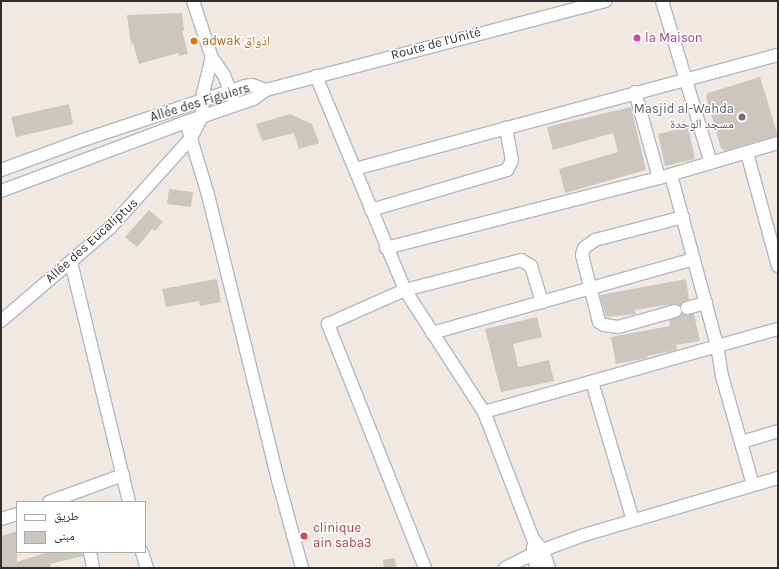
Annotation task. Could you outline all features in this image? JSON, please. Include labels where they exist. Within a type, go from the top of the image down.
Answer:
[{"type":"street","points":[[193,1],[212,58],[231,92],[235,105]]},
{"type":"street","name":"Route de l'Unité","points":[[266,90],[606,1]]},
{"type":"street","points":[[662,1],[711,163]]},
{"type":"street","points":[[355,168],[635,92],[686,82],[778,55]]},
{"type":"street","points":[[202,116],[202,102],[212,58]]},
{"type":"street","points":[[316,76],[355,168],[386,248],[405,290],[432,334],[484,412],[538,552],[548,568]]},
{"type":"street","name":"Allée des Figuiers","points":[[1,170],[83,140],[252,85],[266,90]]},
{"type":"street","name":"Allée des Figuiers","points":[[1,191],[202,116],[256,98],[266,90]]},
{"type":"street","points":[[635,92],[658,178]]},
{"type":"street","name":"Allée des Eucaliptus","points":[[1,321],[71,262],[139,199],[191,138],[202,116]]},
{"type":"street","points":[[186,122],[208,195],[278,480],[302,568]]},
{"type":"street","points":[[371,210],[507,170],[512,160],[506,128]]},
{"type":"street","points":[[386,248],[671,175],[778,143]]},
{"type":"street","points":[[747,153],[775,243],[778,266]]},
{"type":"street","points":[[671,175],[717,345],[722,376],[753,485]]},
{"type":"street","points":[[675,312],[618,327],[604,325],[599,322],[582,255],[588,244],[683,217]]},
{"type":"street","points":[[425,568],[328,324],[405,290],[521,260],[531,266],[542,302]]},
{"type":"street","points":[[432,334],[694,260]]},
{"type":"street","points":[[71,262],[129,501]]},
{"type":"street","points":[[687,308],[706,303]]},
{"type":"street","points":[[484,412],[778,329]]},
{"type":"street","points":[[592,382],[633,520]]},
{"type":"street","points":[[742,442],[778,431]]},
{"type":"street","points":[[55,501],[73,498],[123,475]]},
{"type":"street","points":[[505,568],[538,552],[633,520],[778,478]]},
{"type":"street","points":[[1,520],[16,514]]},
{"type":"street","points":[[536,568],[538,552]]},
{"type":"street","points":[[90,553],[93,568]]},
{"type":"street","points":[[142,553],[147,568]]},
{"type":"building","points":[[182,13],[184,31],[182,31],[188,54],[179,56],[178,53],[139,64],[133,43],[131,44],[127,15]]},
{"type":"building","name":"Masjid al-Wahda مسجد الوحدة","points":[[760,77],[778,136],[725,151],[721,148],[706,97],[708,93]]},
{"type":"building","points":[[69,104],[73,124],[16,137],[11,117]]},
{"type":"building","points":[[631,107],[646,170],[565,193],[559,169],[618,152],[613,133],[553,150],[547,127]]},
{"type":"building","points":[[290,114],[312,124],[319,143],[299,149],[294,133],[262,141],[256,124]]},
{"type":"building","points":[[688,127],[695,159],[665,166],[658,134]]},
{"type":"building","points":[[169,189],[193,192],[191,207],[167,204]]},
{"type":"building","points":[[149,210],[163,222],[155,231],[152,229],[137,247],[125,237]]},
{"type":"building","points":[[217,279],[221,302],[200,306],[199,301],[166,307],[162,289]]},
{"type":"building","points":[[686,279],[689,300],[680,305],[666,305],[635,310],[636,314],[606,317],[600,295]]},
{"type":"building","points":[[682,314],[694,314],[700,341],[676,345],[677,350],[647,356],[648,358],[616,364],[611,337],[670,326],[669,320]]},
{"type":"building","points":[[537,317],[542,337],[513,344],[518,367],[549,360],[554,381],[501,392],[485,329]]},
{"type":"building","points":[[16,531],[17,562],[45,553],[83,553],[83,556],[50,564],[51,568],[1,568],[1,536]]},
{"type":"building","points":[[395,558],[396,568],[384,568],[383,560]]},
{"type":"place","name":"la Maison","points":[[637,38]]},
{"type":"place","name":"adwak اذواق","points":[[194,41]]},
{"type":"place","name":"Masjid al-Wahda مسجد الوحدة","points":[[742,117]]},
{"type":"place","name":"clinique ain saba3","points":[[304,536]]}]
